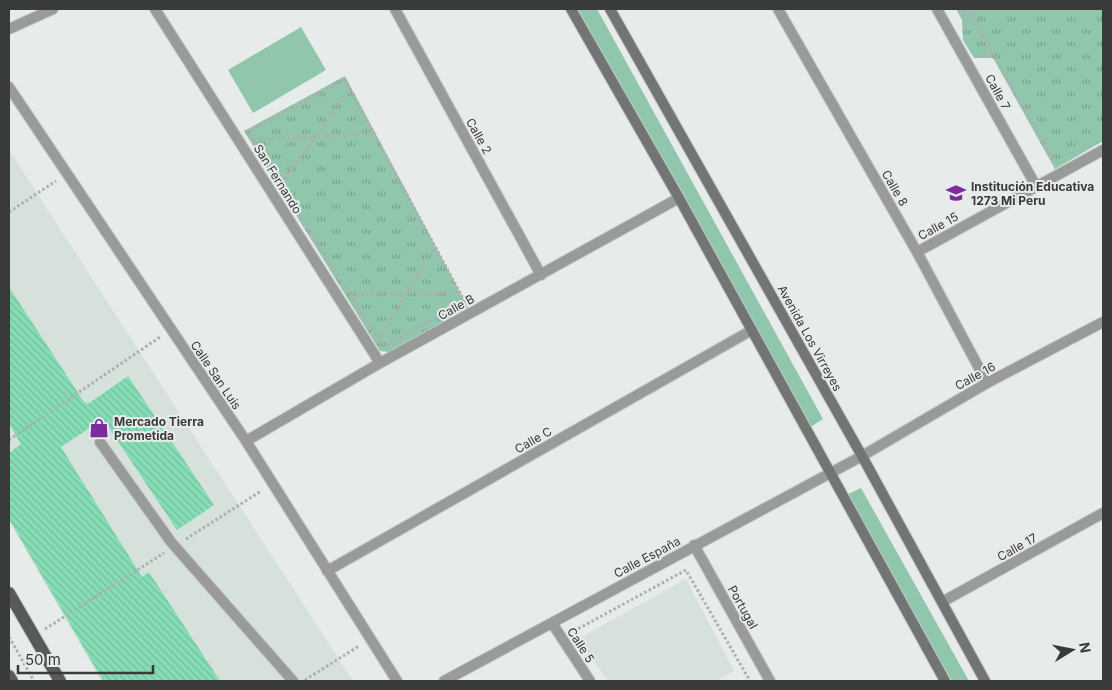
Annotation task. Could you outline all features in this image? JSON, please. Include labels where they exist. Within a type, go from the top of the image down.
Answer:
[{"type":"main road","points":[[571,9],[679,198],[945,681]]},
{"type":"main road","name":"Avenida Los Virreyes","points":[[610,9],[862,456],[985,681]]},
{"type":"main road","points":[[9,593],[60,681]]},
{"type":"main road","points":[[9,676],[12,681]]},
{"type":"street","points":[[9,29],[53,9]]},
{"type":"street","name":"San Fernando","points":[[155,9],[380,363]]},
{"type":"street","name":"Calle 2","points":[[395,9],[542,275]]},
{"type":"street","name":"Calle 8","points":[[778,9],[917,252],[987,383]]},
{"type":"street","name":"Calle 7","points":[[937,9],[1036,186]]},
{"type":"street","name":"Calle San Luis","points":[[9,87],[246,441],[397,681]]},
{"type":"street","name":"Calle 15","points":[[917,252],[1103,150]]},
{"type":"street","name":"Calle B","points":[[246,441],[380,363],[679,198]]},
{"type":"street","name":"Calle 16","points":[[862,456],[987,383],[1103,322]]},
{"type":"street","name":"Calle C","points":[[327,571],[752,330]]},
{"type":"street","points":[[100,442],[174,546],[293,681]]},
{"type":"street","name":"Calle España","points":[[444,681],[862,456]]},
{"type":"street","name":"Calle 17","points":[[942,602],[1103,513]]},
{"type":"street","name":"Portugal","points":[[694,545],[770,681]]},
{"type":"street","name":"Calle 5","points":[[552,622],[590,681]]},
{"type":"path","points":[[966,9],[966,39]]},
{"type":"path","points":[[966,9],[995,55],[1056,164]]},
{"type":"path","points":[[975,56],[995,55]]},
{"type":"path","points":[[247,132],[345,80],[465,302]]},
{"type":"path","points":[[281,186],[350,88]]},
{"type":"path","points":[[242,146],[252,140],[374,133]]},
{"type":"path","points":[[9,212],[67,174]]},
{"type":"path","points":[[378,339],[435,247]]},
{"type":"path","points":[[350,294],[460,294]]},
{"type":"path","points":[[9,440],[171,330]]},
{"type":"path","points":[[34,636],[272,484]]},
{"type":"path","points":[[573,632],[686,570],[750,681]]},
{"type":"path","points":[[9,637],[34,681]]},
{"type":"path","points":[[304,681],[370,639]]},
{"type":"shaded area","name":"Mercado Tierra Prometida","points":[[9,150],[353,681],[101,681],[9,521]]},
{"type":"shaded area","points":[[686,579],[734,671],[717,681],[608,681],[578,639]]},
{"type":"green space","points":[[577,9],[597,9],[823,419],[809,428]]},
{"type":"green space","points":[[956,9],[1103,9],[1103,141],[1055,169],[993,58],[974,58],[963,40],[962,20]]},
{"type":"green space","points":[[301,27],[326,70],[253,113],[228,70]]},
{"type":"green space","points":[[345,76],[469,309],[389,352],[380,351],[244,131]]},
{"type":"green space","points":[[861,488],[969,681],[952,681],[846,495]]},
{"type":"building","points":[[9,287],[84,402],[88,404],[128,376],[214,505],[177,530],[103,419],[61,447],[142,577],[149,572],[220,681],[103,681],[9,519],[9,453],[21,444],[9,424]]},
{"type":"place","name":"Institución Educativa 1273 Mi Peru","points":[[956,193]]},
{"type":"place","name":"Mercado Tierra Prometida","points":[[99,428]]}]
